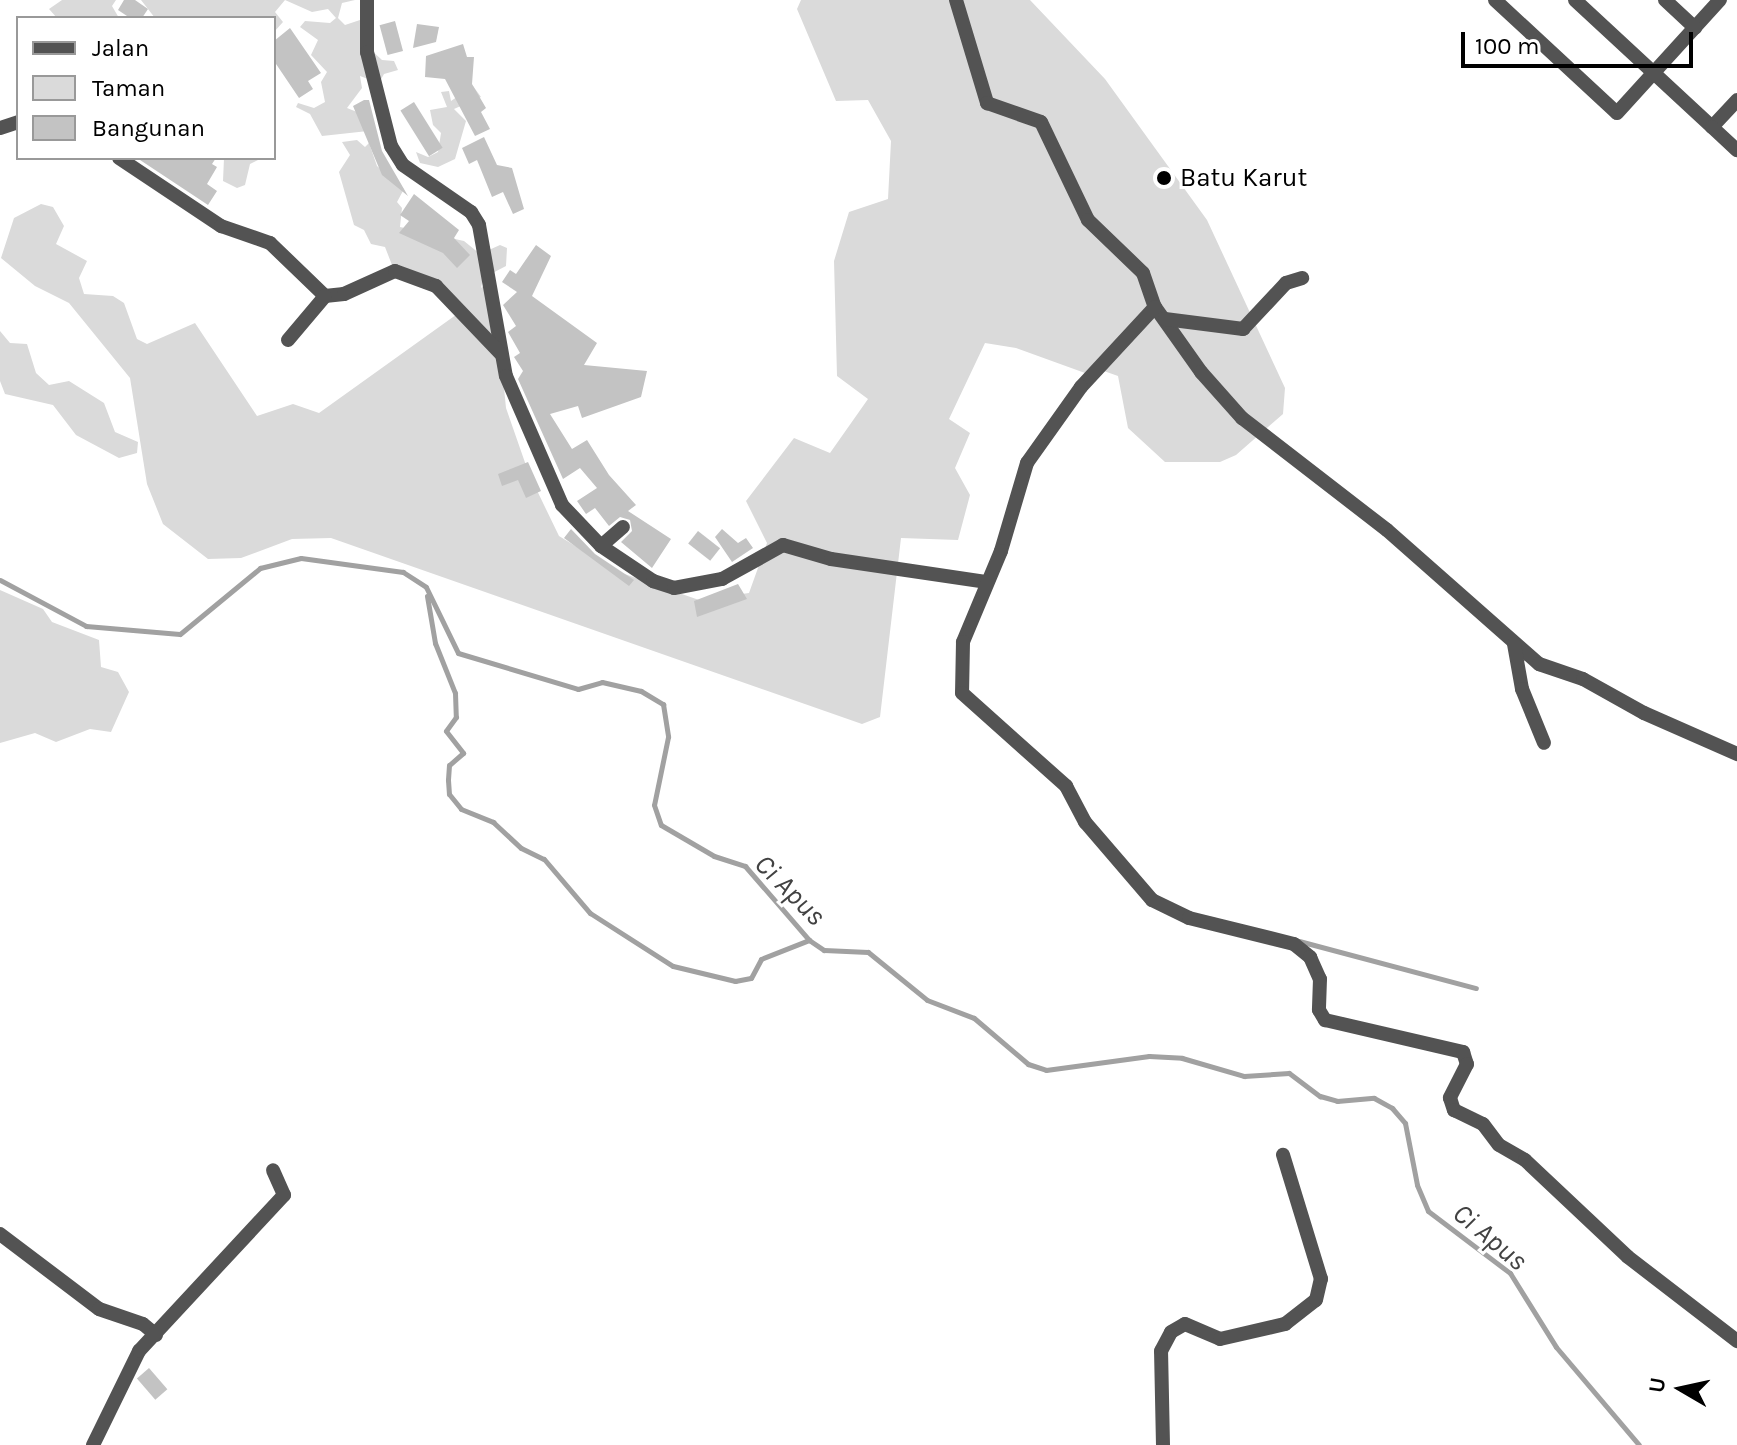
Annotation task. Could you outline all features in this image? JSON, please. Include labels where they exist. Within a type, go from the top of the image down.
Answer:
[{"type":"street","points":[[367,0],[367,52],[391,146],[403,165],[471,212],[479,225],[500,353],[562,505],[601,546],[653,581],[674,588],[722,579],[783,545],[831,559],[987,582]]},
{"type":"street","points":[[956,0],[987,103],[1041,122],[1088,220],[1143,273],[1155,307],[1201,372],[1242,418],[1387,530],[1539,664],[1583,679],[1644,713],[1737,754]]},
{"type":"street","points":[[1495,0],[1617,113],[1720,0]]},
{"type":"street","points":[[1575,0],[1737,150]]},
{"type":"street","points":[[1665,0],[1695,28]]},
{"type":"street","points":[[1712,127],[1737,100]]},
{"type":"street","points":[[145,163],[221,226],[270,243],[325,296]]},
{"type":"street","points":[[288,340],[325,296],[344,294],[395,271],[408,272],[436,286],[500,353]]},
{"type":"street","points":[[1165,319],[1243,329],[1286,283],[1302,278]]},
{"type":"street","points":[[1155,307],[1081,387],[1036,447],[1017,488],[1001,551],[963,642],[962,693],[1066,786],[1085,822],[1152,900],[1189,918],[1294,944],[1310,957],[1320,979],[1320,1013],[1325,1020],[1463,1052],[1467,1064],[1450,1098],[1454,1110],[1483,1124],[1499,1145],[1525,1160],[1648,1274],[1737,1341]]},
{"type":"street","points":[[601,546],[623,527]]},
{"type":"street","points":[[1514,644],[1522,689],[1544,743]]},
{"type":"street","points":[[1163,1445],[1161,1351],[1171,1332],[1185,1324],[1220,1339],[1285,1324],[1316,1300],[1321,1279],[1283,1155]]},
{"type":"street","points":[[93,1445],[132,1361],[284,1195],[273,1170]]},
{"type":"street","points":[[0,1234],[99,1309],[143,1324],[156,1335]]},
{"type":"green space","points":[[62,0],[116,0],[112,6],[118,16],[55,16],[49,9]]},
{"type":"green space","points":[[141,0],[285,0],[275,12],[283,22],[276,30],[276,16],[153,16]]},
{"type":"green space","points":[[285,0],[355,0],[342,3],[338,18],[345,25],[360,20],[370,49],[382,60],[394,61],[398,70],[384,74],[379,83],[360,76],[362,88],[347,108],[357,112],[368,131],[322,136],[310,114],[296,107],[298,103],[314,108],[325,102],[321,82],[327,72],[311,55],[318,40],[300,27],[305,21],[330,23],[336,18],[328,9],[312,12]]},
{"type":"green space","points":[[801,0],[1030,0],[1105,79],[1207,220],[1285,388],[1283,414],[1236,455],[1220,462],[1165,462],[1128,428],[1118,376],[1101,370],[1085,373],[1016,348],[985,343],[949,419],[970,433],[955,468],[970,495],[958,540],[901,538],[880,717],[862,724],[331,538],[292,539],[241,558],[208,559],[163,524],[147,484],[130,378],[69,303],[35,286],[1,258],[14,218],[41,204],[53,207],[64,226],[56,244],[87,261],[79,278],[84,294],[113,296],[124,303],[137,339],[147,344],[195,323],[257,416],[293,404],[319,413],[460,312],[442,291],[392,265],[385,247],[371,244],[364,230],[354,225],[339,172],[350,155],[342,142],[357,140],[365,147],[369,143],[377,166],[404,189],[397,202],[402,208],[400,227],[464,241],[480,254],[500,245],[507,248],[506,266],[483,278],[481,288],[493,277],[506,408],[529,474],[559,536],[616,571],[699,600],[749,593],[767,543],[746,501],[794,438],[830,453],[868,399],[837,376],[834,261],[849,212],[888,199],[891,141],[868,100],[836,101],[797,9]]},
{"type":"green space","points":[[473,86],[481,97],[454,109],[466,121],[455,159],[438,167],[420,163],[416,152],[428,157],[438,152],[441,133],[433,125],[430,110],[447,107],[441,92],[449,91],[451,101]]},
{"type":"green space","points":[[224,160],[258,160],[250,164],[245,185],[237,188],[223,181]]},
{"type":"green space","points":[[0,331],[10,343],[27,344],[36,373],[49,385],[69,381],[104,403],[115,432],[138,442],[137,453],[119,458],[76,435],[53,405],[5,394],[0,381]]},
{"type":"green space","points":[[0,590],[43,609],[52,622],[99,640],[101,667],[118,672],[129,692],[111,732],[90,729],[56,742],[35,733],[0,743]]},
{"type":"building","points":[[124,0],[135,0],[148,9],[143,16],[127,16],[118,10]]},
{"type":"building","points":[[395,21],[403,51],[388,55],[380,25]]},
{"type":"building","points":[[417,24],[439,27],[436,42],[413,48]]},
{"type":"building","points":[[290,28],[321,73],[308,81],[313,89],[299,98],[276,64],[276,39]]},
{"type":"building","points":[[463,44],[467,57],[474,57],[472,84],[486,108],[481,112],[490,129],[475,136],[445,79],[425,77],[426,56]]},
{"type":"building","points":[[369,100],[382,151],[408,196],[382,175],[353,106]]},
{"type":"building","points":[[414,102],[443,148],[429,156],[400,110]]},
{"type":"building","points":[[484,137],[497,165],[512,168],[524,209],[513,214],[503,192],[492,197],[477,160],[469,164],[462,148]]},
{"type":"building","points":[[140,160],[215,160],[212,164],[217,167],[207,184],[217,191],[208,205]]},
{"type":"building","points":[[414,194],[459,230],[454,238],[470,255],[457,268],[443,253],[399,233],[409,221],[400,215]]},
{"type":"building","points":[[536,245],[551,256],[532,296],[597,343],[584,365],[647,371],[641,397],[582,418],[578,406],[550,414],[572,449],[587,440],[609,475],[636,505],[628,511],[671,539],[652,568],[621,542],[632,531],[630,520],[620,517],[609,526],[595,508],[586,514],[577,501],[597,488],[580,468],[563,479],[518,379],[523,371],[514,357],[520,353],[508,332],[516,326],[503,305],[517,292],[502,282],[510,270],[516,274]]},
{"type":"building","points":[[528,462],[541,491],[526,498],[518,480],[502,486],[498,474]]},
{"type":"building","points":[[571,529],[595,554],[634,580],[629,586],[564,538]]},
{"type":"building","points":[[722,529],[738,543],[746,538],[753,548],[732,562],[715,537]]},
{"type":"building","points":[[698,531],[720,548],[710,561],[688,544]]},
{"type":"building","points":[[738,584],[747,599],[697,617],[694,601]]},
{"type":"building","points":[[149,1368],[167,1389],[155,1400],[137,1378]]},
{"type":"waterway","name":"Ci Apus","points":[[0,580],[86,626],[180,634],[260,568],[301,558],[403,572],[426,587],[458,653],[578,689],[602,682],[641,691],[663,704],[668,737],[654,805],[661,825],[714,856],[745,866],[809,940],[824,950],[868,952],[927,1000],[974,1018],[1028,1064],[1046,1070],[1149,1056],[1182,1058],[1244,1076],[1289,1073],[1320,1096],[1337,1101],[1374,1098],[1392,1108],[1405,1123],[1417,1185],[1428,1211],[1510,1273],[1556,1347],[1639,1445]]},
{"type":"waterway","points":[[427,596],[435,643],[455,693],[456,717],[446,731],[463,753],[449,765],[448,780],[449,794],[461,809],[493,822],[521,848],[544,859],[590,913],[673,966],[735,981],[751,978],[761,959],[809,940]]},
{"type":"waterway","points":[[1299,941],[1476,988]]},
{"type":"place","name":"Batu Karut","points":[[1164,178]]}]
